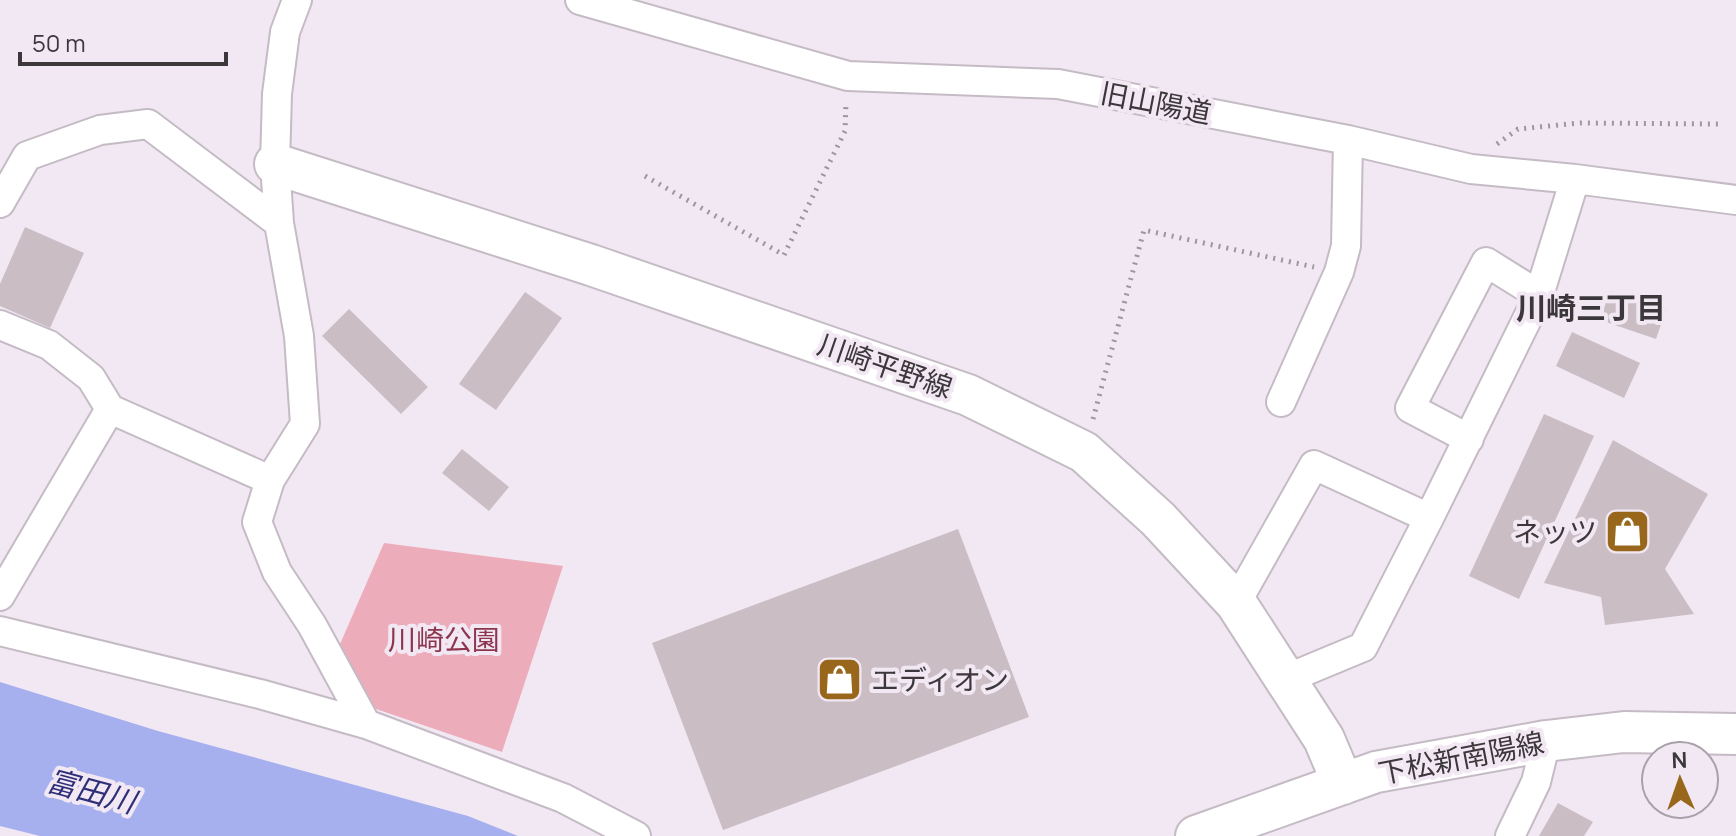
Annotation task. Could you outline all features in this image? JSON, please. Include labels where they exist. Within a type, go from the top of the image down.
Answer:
[{"type":"street","points":[[297,0],[285,32],[277,94],[275,164],[279,223],[299,336],[305,424],[270,480],[257,522],[277,572],[312,625],[366,724]]},
{"type":"street","name":"旧山陽道","points":[[580,0],[848,76],[1058,84],[1348,140],[1471,169],[1736,200]]},
{"type":"street","points":[[0,203],[27,156],[100,130],[148,124],[279,223]]},
{"type":"street","points":[[1281,402],[1339,272],[1346,246],[1348,140]]},
{"type":"street","name":"川崎平野線","points":[[275,164],[591,265],[968,395],[1084,452],[1158,519],[1236,603],[1324,739],[1343,784]]},
{"type":"street","points":[[1286,679],[1363,647],[1539,295],[1575,179]]},
{"type":"street","points":[[1469,439],[1410,408],[1486,262],[1539,295]]},
{"type":"street","points":[[0,325],[49,345],[91,378],[110,409],[270,480]]},
{"type":"street","points":[[0,596],[110,409]]},
{"type":"street","points":[[1236,603],[1314,465],[1429,518]]},
{"type":"street","points":[[0,631],[260,694],[366,724],[563,798],[636,836]]},
{"type":"street","name":"下松新南陽線","points":[[1196,836],[1376,772],[1546,741],[1624,732],[1736,734]]},
{"type":"street","points":[[1510,836],[1536,782],[1546,741]]},
{"type":"path","points":[[645,176],[784,255],[845,131],[848,76]]},
{"type":"path","points":[[1471,169],[1475,159],[1518,129],[1580,123],[1718,124]]},
{"type":"path","points":[[1084,452],[1144,230],[1339,272]]},
{"type":"green space","name":"川崎公園","points":[[384,543],[563,566],[502,752],[376,709],[337,651]]},
{"type":"water","name":"富田川","points":[[0,682],[158,731],[468,816],[518,836],[40,836],[0,826]]},
{"type":"building","points":[[25,227],[84,253],[50,328],[0,306],[0,284]]},
{"type":"building","points":[[1610,291],[1666,310],[1656,339],[1600,320]]},
{"type":"building","points":[[525,292],[562,318],[496,410],[459,384]]},
{"type":"building","points":[[349,309],[428,387],[401,414],[322,336]]},
{"type":"building","points":[[1572,332],[1640,363],[1624,398],[1556,366]]},
{"type":"building","points":[[1544,414],[1594,436],[1519,599],[1469,576]]},
{"type":"building","name":"ネッツ","points":[[1613,440],[1708,494],[1665,569],[1694,614],[1605,625],[1601,597],[1544,583]]},
{"type":"building","points":[[462,449],[509,487],[489,511],[442,473]]},
{"type":"building","name":"エディオン","points":[[958,529],[1029,717],[723,830],[652,643]]},
{"type":"building","points":[[1558,803],[1593,822],[1584,836],[1539,836]]},
{"type":"place","name":"ネッツ","points":[[1628,532]]},
{"type":"place","name":"エディオン","points":[[840,680]]},
{"type":"district","name":"川崎三丁目","points":[[1591,309]]}]
